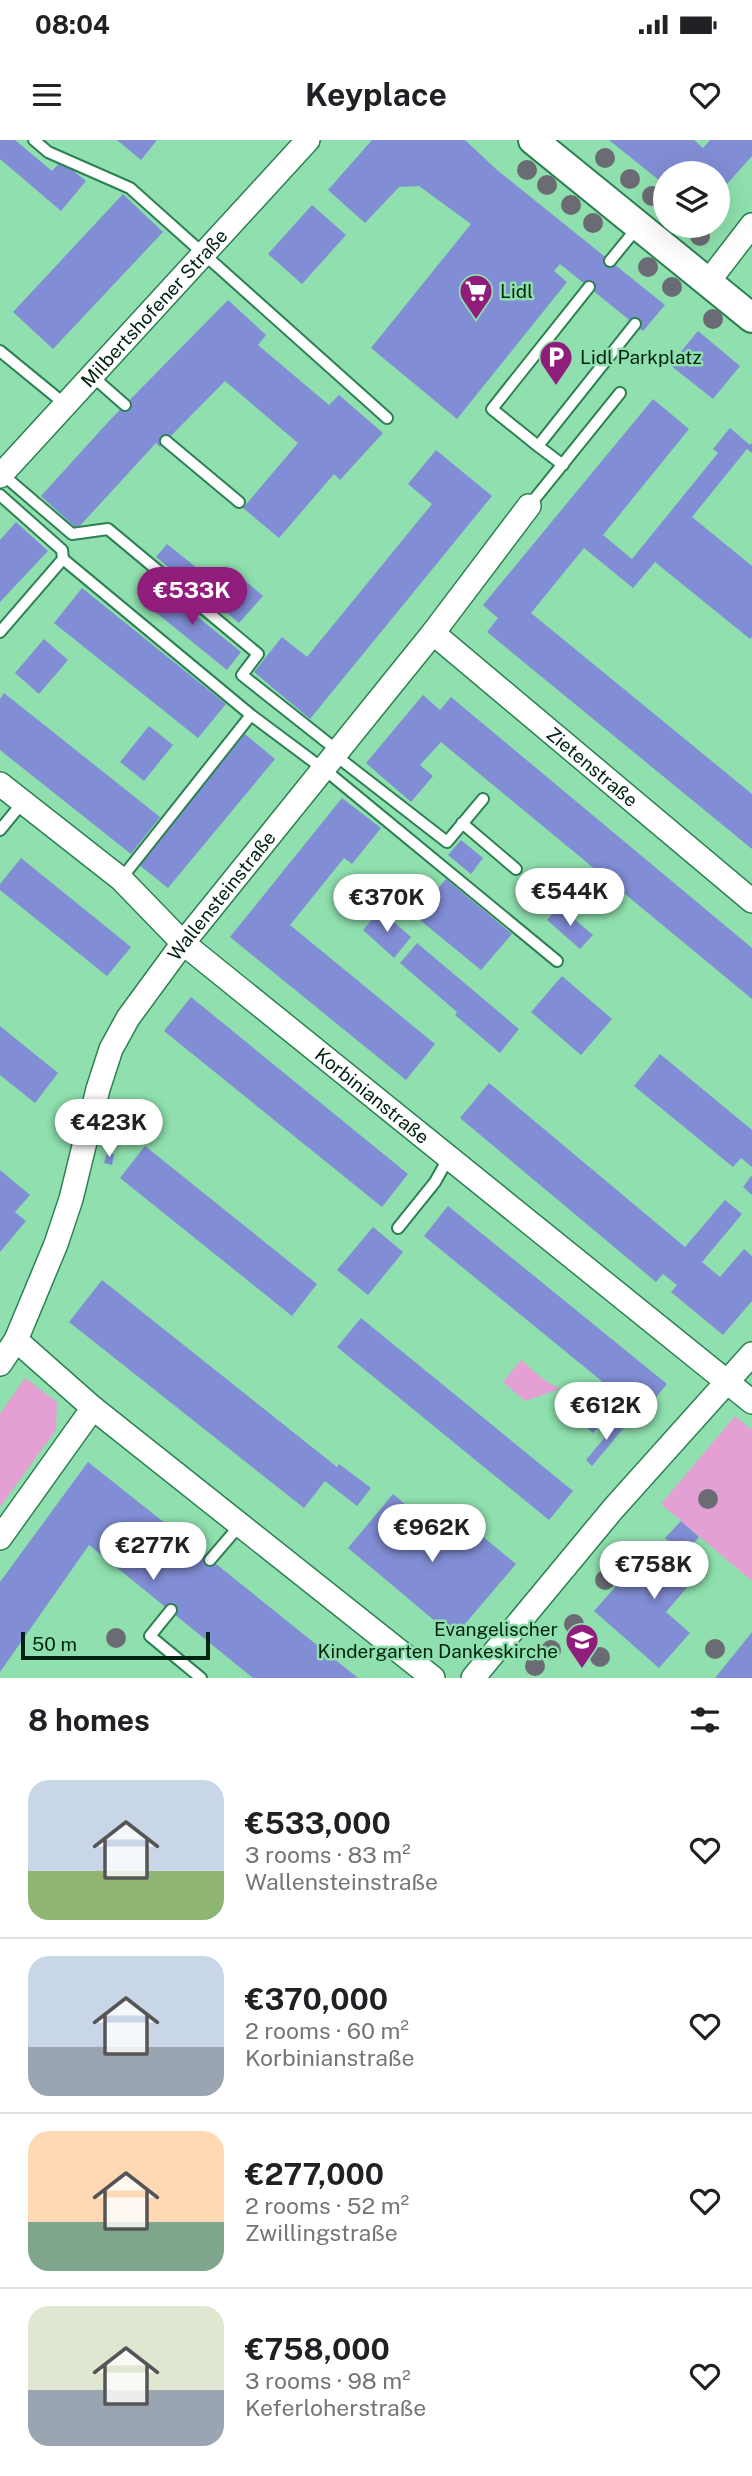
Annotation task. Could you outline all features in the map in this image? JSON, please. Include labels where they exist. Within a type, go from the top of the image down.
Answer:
[{"type":"street","name":"Milbertshofener Straße","points":[[1,482],[65,405],[308,140]]},
{"type":"street","points":[[533,140],[752,318]]},
{"type":"street","points":[[708,282],[752,225]]},
{"type":"street","name":"Wallensteinstraße","points":[[6,1350],[56,1244],[71,1199],[98,1089],[111,1049],[130,1013],[183,943],[433,633],[529,506]]},
{"type":"street","name":"Zietenstraße","points":[[433,633],[752,901]]},
{"type":"street","name":"Korbinianstraße","points":[[0,784],[121,880],[183,943],[752,1402]]},
{"type":"street","points":[[6,1350],[93,1409],[433,1678]]},
{"type":"street","points":[[473,1678],[613,1509],[752,1354]]},
{"type":"street","points":[[0,1538],[93,1409]]},
{"type":"lane","points":[[34,140],[48,152],[130,188],[387,418]]},
{"type":"lane","points":[[610,261],[639,226]]},
{"type":"lane","points":[[562,465],[492,409],[589,287]]},
{"type":"lane","points":[[538,446],[635,324]]},
{"type":"lane","points":[[0,351],[65,405]]},
{"type":"lane","points":[[92,376],[125,405]]},
{"type":"lane","points":[[529,506],[620,393]]},
{"type":"lane","points":[[166,441],[239,502]]},
{"type":"lane","points":[[1,482],[62,550],[63,559],[251,715],[332,758],[447,842],[483,799]]},
{"type":"lane","points":[[1,482],[72,534],[108,529],[258,653],[242,676],[557,961]]},
{"type":"lane","points":[[0,632],[63,559]]},
{"type":"lane","points":[[121,880],[251,715]]},
{"type":"lane","points":[[0,830],[23,802]]},
{"type":"lane","points":[[462,823],[516,869]]},
{"type":"lane","points":[[398,1228],[435,1182],[449,1157]]},
{"type":"lane","points":[[210,1560],[240,1525]]},
{"type":"lane","points":[[171,1610],[150,1636],[201,1678]]},
{"type":"shaded area","points":[[521,1360],[544,1380],[560,1389],[525,1401],[503,1382]]},
{"type":"shaded area","points":[[25,1378],[57,1402],[56,1430],[0,1507],[0,1414]]},
{"type":"shaded area","points":[[735,1416],[752,1430],[752,1581],[661,1504]]},
{"type":"building","points":[[0,140],[15,140],[52,171],[61,161],[86,181],[61,211],[0,159]]},
{"type":"building","points":[[117,140],[157,140],[141,160]]},
{"type":"building","points":[[372,140],[465,140],[497,170],[665,305],[643,331],[560,264],[554,271],[567,282],[457,419],[371,348],[471,224],[419,186],[399,187],[365,223],[328,190]]},
{"type":"building","points":[[609,140],[694,140],[703,148],[710,140],[752,140],[752,156],[730,181],[730,161],[653,161],[653,175]]},
{"type":"building","points":[[123,194],[163,232],[53,349],[13,312]]},
{"type":"building","points":[[312,205],[346,235],[302,284],[268,254]]},
{"type":"building","points":[[228,300],[266,335],[258,345],[329,405],[339,395],[383,433],[340,480],[334,474],[279,538],[243,508],[298,443],[225,381],[160,447],[156,443],[77,529],[41,496],[110,420]]},
{"type":"building","points":[[698,331],[740,366],[713,399],[670,365]]},
{"type":"building","points":[[653,399],[689,429],[603,535],[632,559],[718,453],[713,449],[730,428],[750,445],[752,443],[752,453],[747,449],[692,517],[752,566],[752,637],[750,639],[655,562],[633,588],[584,548],[531,613],[752,794],[752,849],[487,632],[498,618],[483,605]]},
{"type":"building","points":[[436,450],[492,496],[310,719],[254,672],[282,637],[307,657],[432,504],[408,484]]},
{"type":"building","points":[[16,522],[48,551],[0,602],[0,540]]},
{"type":"building","points":[[167,544],[212,580],[201,594],[156,557]]},
{"type":"building","points":[[233,570],[263,596],[239,623],[210,598]]},
{"type":"building","points":[[157,584],[241,652],[227,670],[143,602]]},
{"type":"building","points":[[82,588],[226,704],[198,738],[54,623]]},
{"type":"building","points":[[44,639],[68,660],[39,694],[15,673]]},
{"type":"building","points":[[4,693],[160,817],[131,854],[0,750],[0,699]]},
{"type":"building","points":[[423,695],[440,710],[451,697],[752,948],[752,999],[441,742],[420,765],[433,776],[411,802],[366,763]]},
{"type":"building","points":[[149,726],[173,745],[144,781],[120,762]]},
{"type":"building","points":[[245,734],[275,759],[168,888],[138,864]]},
{"type":"building","points":[[342,798],[381,828],[352,864],[344,858],[290,925],[435,1044],[406,1080],[230,937]]},
{"type":"building","points":[[461,840],[483,858],[471,874],[448,855]]},
{"type":"building","points":[[21,858],[131,947],[107,976],[0,890],[0,884]]},
{"type":"building","points":[[446,879],[512,934],[481,970],[415,916]]},
{"type":"building","points":[[559,906],[593,935],[580,949],[547,920]]},
{"type":"building","points":[[380,910],[411,937],[394,958],[363,930]]},
{"type":"building","points":[[417,943],[519,1029],[500,1053],[400,963]]},
{"type":"building","points":[[562,976],[612,1019],[581,1055],[531,1012]]},
{"type":"building","points":[[191,997],[408,1174],[382,1207],[164,1031]]},
{"type":"building","points":[[0,1026],[58,1073],[35,1103],[0,1075]]},
{"type":"building","points":[[660,1054],[752,1130],[752,1167],[741,1158],[733,1167],[634,1086]]},
{"type":"building","points":[[489,1083],[685,1247],[725,1200],[742,1214],[702,1262],[720,1277],[744,1249],[752,1256],[752,1301],[723,1335],[671,1292],[677,1285],[663,1274],[656,1282],[460,1118]]},
{"type":"building","points":[[145,1146],[317,1284],[292,1316],[120,1178]]},
{"type":"building","points":[[107,1153],[114,1154],[112,1165],[104,1163]]},
{"type":"building","points":[[0,1170],[30,1195],[15,1212],[26,1221],[0,1252]]},
{"type":"building","points":[[752,1175],[752,1195],[743,1187]]},
{"type":"building","points":[[448,1206],[667,1384],[642,1414],[424,1236]]},
{"type":"building","points":[[373,1227],[403,1252],[368,1295],[337,1270]]},
{"type":"building","points":[[102,1280],[337,1467],[339,1464],[371,1488],[357,1506],[325,1481],[304,1508],[69,1322]]},
{"type":"building","points":[[361,1318],[573,1491],[549,1520],[337,1347]]},
{"type":"building","points":[[585,1399],[606,1417],[593,1433],[571,1414]]},
{"type":"building","points":[[620,1419],[627,1424],[592,1466],[586,1460]]},
{"type":"building","points":[[88,1462],[358,1678],[253,1678],[89,1545],[0,1672],[0,1582]]},
{"type":"building","points":[[393,1494],[453,1545],[470,1526],[516,1564],[454,1637],[348,1548]]},
{"type":"building","points":[[681,1521],[699,1537],[684,1554],[702,1570],[666,1612],[690,1633],[659,1668],[594,1611],[625,1576],[638,1587],[674,1546],[665,1538]]},
{"type":"building","points":[[752,1632],[752,1678],[715,1678],[736,1652]]},
{"type":"place","name":"Lidl","points":[[476,321]]},
{"type":"place","name":"Lidl Parkplatz","points":[[556,387]]},
{"type":"place","name":"Evangelischer Kindergarten Dankeskirche","points":[[582,1670]]}]
